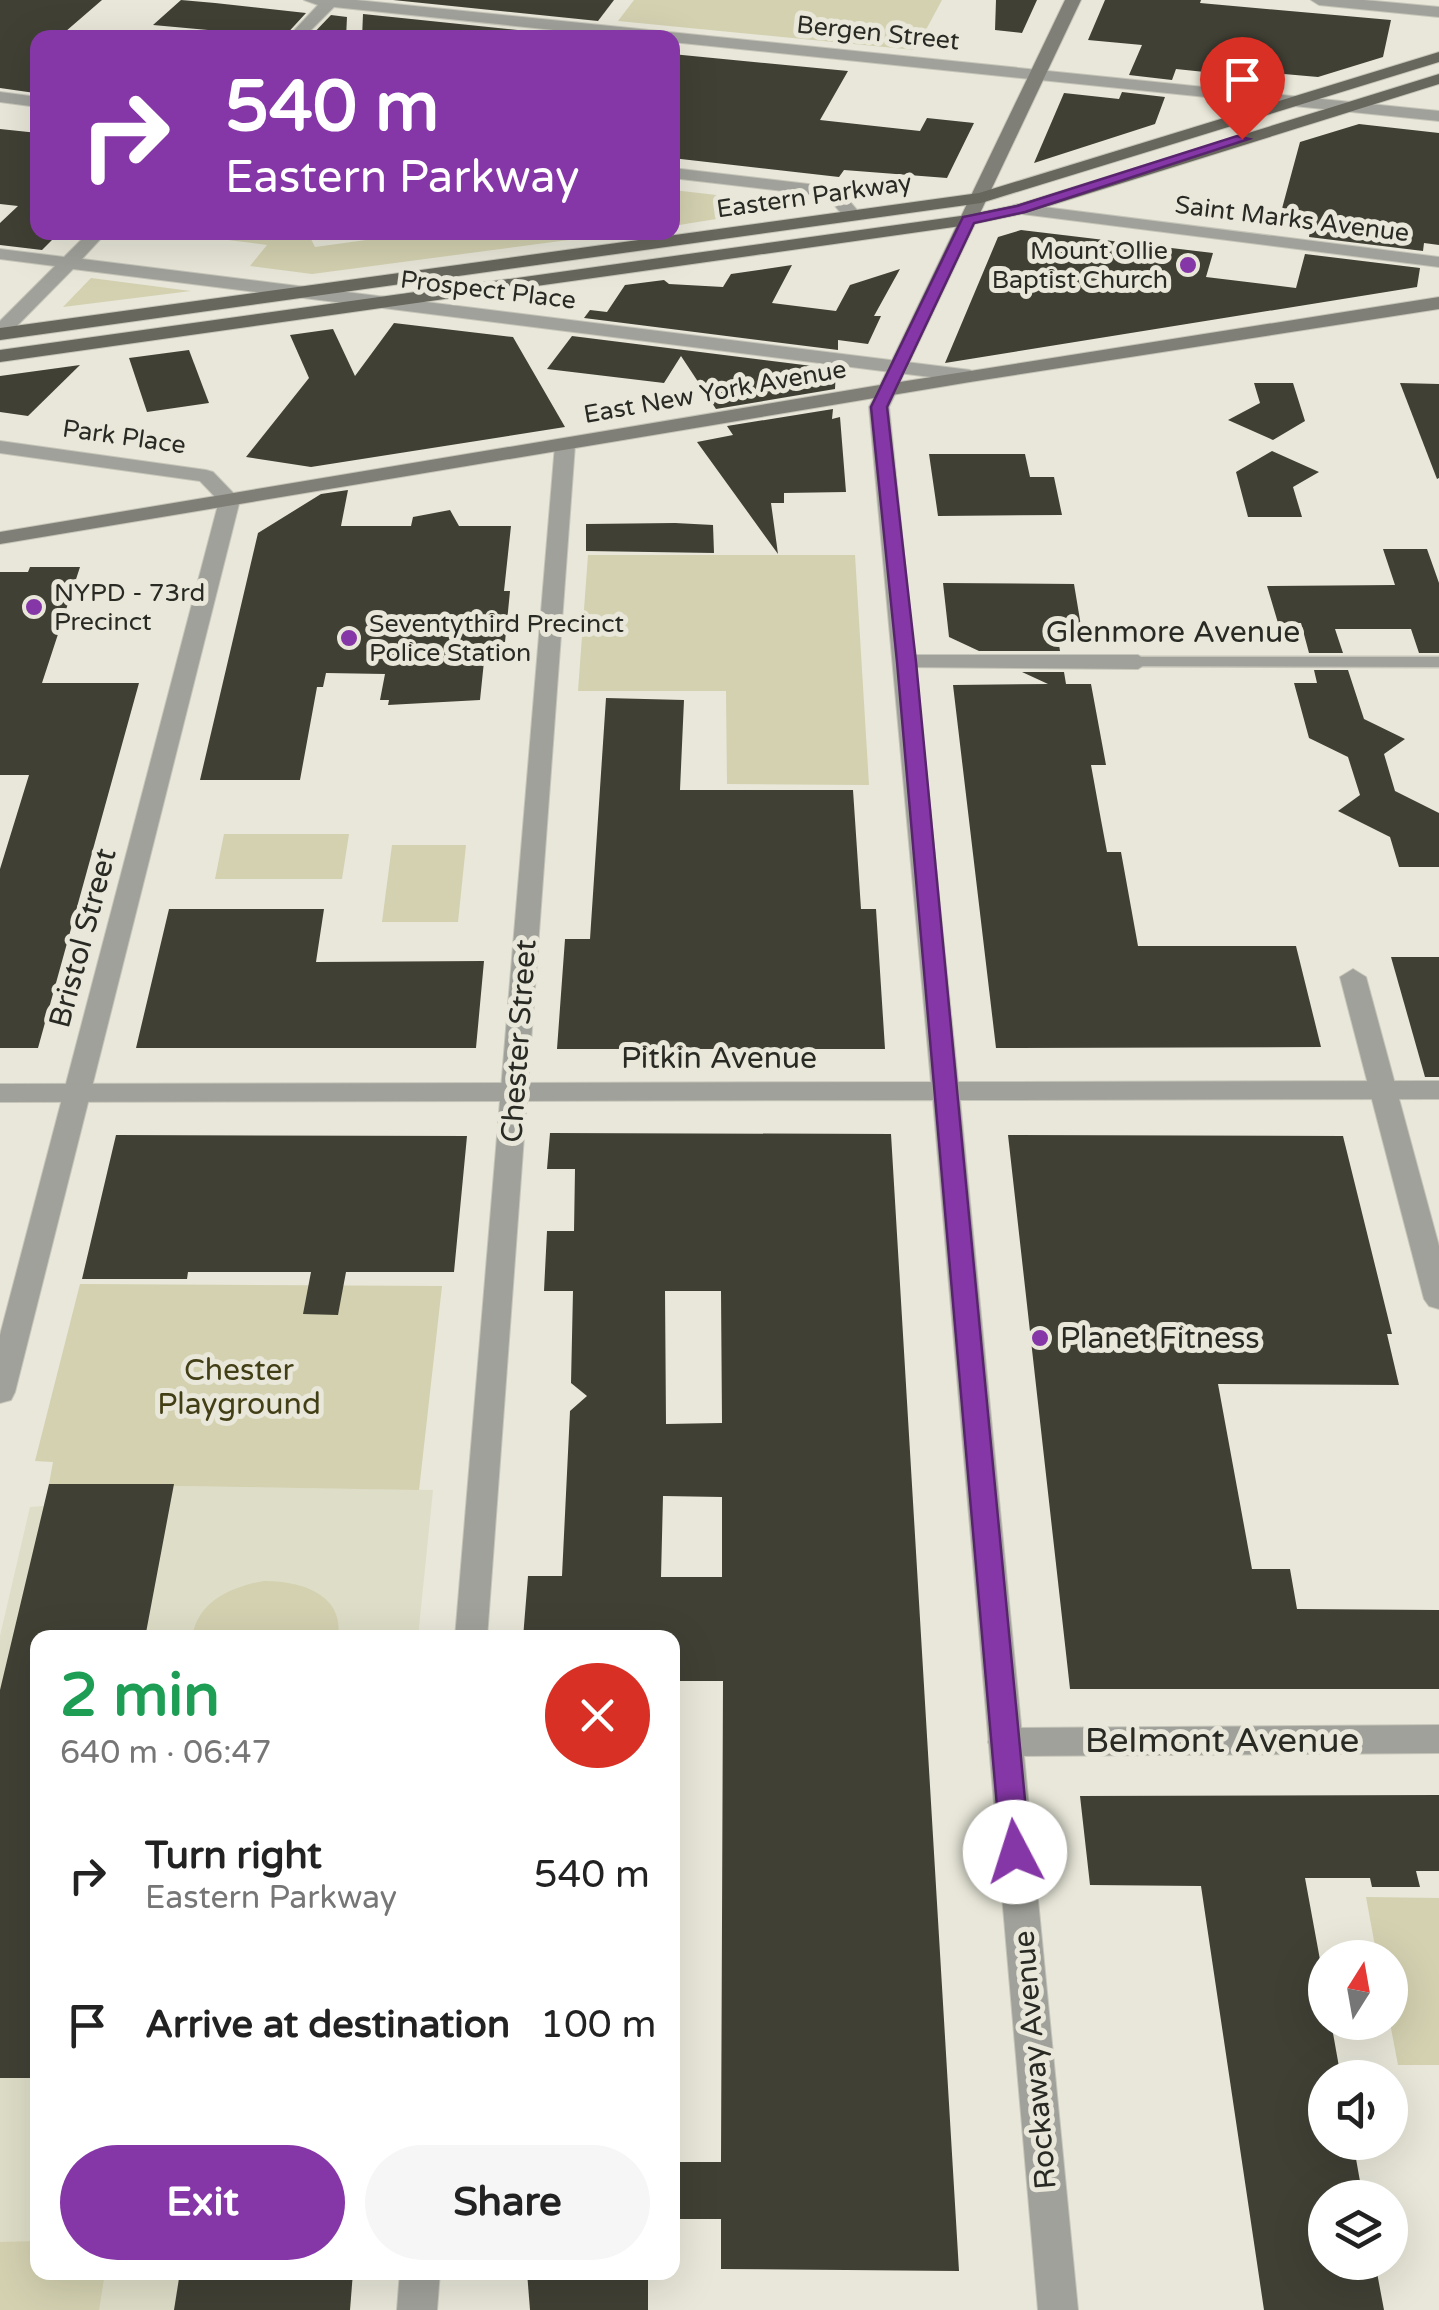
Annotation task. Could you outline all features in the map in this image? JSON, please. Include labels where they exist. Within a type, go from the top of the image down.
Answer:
[{"type":"main road","name":"Rockaway Avenue","points":[[887,390],[1073,0]]},
{"type":"main road","name":"Eastern Parkway","points":[[680,240],[981,198],[1439,58]]},
{"type":"main road","name":"Eastern Parkway","points":[[0,356],[968,220],[1020,209],[1439,79]]},
{"type":"main road","name":"Eastern Parkway","points":[[0,333],[679,240]]},
{"type":"main road","name":"East New York Avenue","points":[[0,538],[970,376],[1439,304]]},
{"type":"street","name":"Bergen Street","points":[[312,0],[608,30]]},
{"type":"street","points":[[1319,0],[1439,12]]},
{"type":"street","points":[[302,30],[331,1]]},
{"type":"street","name":"Bergen Street","points":[[680,38],[1439,116]]},
{"type":"street","points":[[0,98],[30,101]]},
{"type":"street","points":[[680,174],[820,190],[835,195],[852,216]]},
{"type":"street","name":"Saint Marks Avenue","points":[[1020,209],[1439,262]]},
{"type":"street","points":[[0,333],[91,240]]},
{"type":"street","name":"Prospect Place","points":[[0,254],[970,376]]},
{"type":"street","name":"Rockaway Avenue","points":[[887,390],[879,407],[906,662],[1058,2310]]},
{"type":"street","name":"Chester Street","points":[[473,1630],[565,445]]},
{"type":"street","name":"Park Place","points":[[0,447],[206,476],[230,500]]},
{"type":"street","name":"Bristol Street","points":[[0,1392],[230,500]]},
{"type":"street","name":"Glenmore Avenue","points":[[906,662],[1439,662]]},
{"type":"street","points":[[1353,977],[1439,1299]]},
{"type":"street","name":"Pitkin Avenue","points":[[0,1092],[1439,1090]]},
{"type":"street","name":"Belmont Avenue","points":[[1005,1742],[1439,1739]]},
{"type":"street","points":[[417,2310],[419,2280]]},
{"type":"shaded area","points":[[49,1484],[433,1490],[419,1630],[30,1630],[30,2280],[352,2280],[350,2310],[0,2310],[0,1636],[30,1507],[44,1506]]},
{"type":"green space","points":[[634,0],[942,0],[915,50],[618,21]]},
{"type":"green space","points":[[680,191],[803,205],[680,225]]},
{"type":"green space","points":[[228,240],[312,240],[315,247],[366,240],[568,240],[312,274],[250,266],[267,245]]},
{"type":"green space","points":[[91,278],[191,291],[63,307]]},
{"type":"green space","points":[[588,555],[855,555],[869,785],[727,784],[726,691],[578,691]]},
{"type":"green space","points":[[224,834],[349,834],[342,879],[215,879]]},
{"type":"green space","points":[[392,845],[466,845],[458,922],[382,922]]},
{"type":"green space","name":"Chester Playground","points":[[80,1284],[442,1286],[419,1490],[49,1484],[53,1462],[35,1461]]},
{"type":"green space","points":[[264,1581],[316,1592],[334,1610],[338,1630],[194,1630],[209,1605],[240,1587]]},
{"type":"green space","points":[[1366,1897],[1439,1898],[1439,2065],[1408,2065],[1408,2060],[1397,2060],[1393,2040],[1408,2040],[1408,1940],[1374,1940]]},
{"type":"green space","points":[[30,2241],[30,2280],[104,2280],[99,2310],[0,2310],[0,2242]]},
{"type":"building","points":[[0,0],[102,0],[67,30],[30,30],[30,92],[0,88]]},
{"type":"building","points":[[181,0],[306,13],[290,30],[153,25]]},
{"type":"building","points":[[393,0],[614,0],[598,21]]},
{"type":"building","points":[[996,0],[1037,0],[1022,33],[995,30]]},
{"type":"building","points":[[1105,0],[1201,0],[1200,3],[1391,20],[1383,57],[1318,77],[1284,74],[1282,80],[1176,69],[1172,80],[1129,75],[1142,45],[1088,40]]},
{"type":"building","points":[[363,14],[517,30],[362,30]]},
{"type":"building","points":[[331,15],[347,17],[346,30],[317,30]]},
{"type":"building","points":[[680,55],[848,71],[820,120],[920,131],[927,118],[974,123],[947,178],[844,170],[839,177],[680,159]]},
{"type":"building","points":[[1122,92],[1165,97],[1155,124],[1034,163],[1064,93],[1119,99]]},
{"type":"building","points":[[1359,124],[1439,133],[1439,245],[1424,243],[1423,251],[1309,237],[1310,230],[1277,227],[1300,142]]},
{"type":"building","points":[[0,129],[30,132],[30,240],[52,240],[42,250],[0,245],[0,223],[18,206],[0,204]]},
{"type":"building","points":[[1021,230],[1213,253],[1206,277],[1296,288],[1305,254],[1420,268],[1417,287],[945,363],[998,237]]},
{"type":"building","points":[[792,265],[772,303],[836,311],[850,285],[900,269],[874,316],[881,316],[868,344],[838,340],[838,350],[584,318],[590,310],[607,312],[625,285],[664,280],[669,284],[723,287],[731,274]]},
{"type":"building","points":[[394,323],[513,337],[565,427],[311,467],[246,457],[309,378],[290,335],[333,329],[355,376]]},
{"type":"building","points":[[572,336],[836,369],[835,389],[716,409],[681,356],[664,383],[547,369]]},
{"type":"building","points":[[189,350],[209,403],[147,412],[129,358]]},
{"type":"building","points":[[80,365],[28,416],[0,412],[0,376]]},
{"type":"building","points":[[1254,383],[1293,383],[1305,421],[1273,440],[1228,420],[1260,403]]},
{"type":"building","points":[[1400,383],[1439,384],[1437,479]]},
{"type":"building","points":[[833,409],[832,419],[840,417],[846,492],[784,493],[784,503],[771,503],[778,554],[697,442],[733,435],[727,426]]},
{"type":"building","points":[[1272,451],[1319,472],[1293,487],[1302,517],[1248,517],[1236,472]]},
{"type":"building","points":[[929,454],[1025,454],[1030,477],[1054,477],[1062,515],[938,516]]},
{"type":"building","points":[[348,490],[341,526],[411,526],[413,517],[450,510],[459,526],[511,526],[504,591],[510,591],[505,642],[486,642],[480,700],[388,705],[389,700],[380,700],[385,674],[326,673],[323,687],[317,687],[300,780],[200,780],[258,533],[321,494]]},
{"type":"building","points":[[586,524],[713,525],[714,553],[586,551]]},
{"type":"building","points":[[1383,549],[1427,549],[1439,583],[1439,653],[1419,653],[1411,629],[1335,629],[1343,653],[1309,653],[1301,623],[1278,623],[1267,586],[1395,585]]},
{"type":"building","points":[[30,567],[80,567],[42,683],[139,683],[38,1048],[0,1048],[0,869],[29,775],[0,775],[0,572],[28,572]]},
{"type":"building","points":[[943,583],[1074,584],[1081,626],[1056,626],[1060,651],[979,651],[949,637]]},
{"type":"building","points":[[1314,670],[1348,670],[1364,719],[1405,739],[1384,754],[1395,791],[1439,813],[1439,867],[1399,867],[1390,837],[1338,811],[1360,795],[1348,757],[1309,738],[1294,683],[1317,683]]},
{"type":"building","points":[[1022,672],[1064,672],[1066,684],[1091,684],[1106,765],[1091,765],[1107,852],[1121,852],[1138,946],[1296,946],[1321,1047],[996,1048],[953,685],[1048,684]]},
{"type":"building","points":[[606,698],[684,700],[680,790],[853,790],[861,909],[876,909],[885,1049],[557,1049],[565,939],[590,939]]},
{"type":"building","points":[[169,909],[324,909],[316,962],[484,961],[476,1048],[136,1048]]},
{"type":"building","points":[[1391,957],[1439,957],[1439,1077],[1425,1077]]},
{"type":"building","points":[[550,1133],[891,1134],[959,2271],[721,2269],[721,2219],[680,2219],[680,2162],[721,2162],[723,1681],[680,1681],[680,1630],[524,1630],[528,1576],[562,1576],[570,1411],[587,1396],[571,1383],[573,1291],[544,1291],[547,1231],[574,1231],[575,1169],[547,1169]],"holes":[[[665,1291],[721,1291],[722,1423],[666,1424]],[[663,1496],[722,1497],[722,1577],[661,1577]]]},
{"type":"building","points":[[116,1135],[467,1136],[454,1272],[346,1272],[338,1315],[303,1314],[311,1272],[188,1272],[187,1279],[82,1279]]},
{"type":"building","points":[[1008,1135],[1343,1136],[1392,1334],[1387,1334],[1399,1385],[1218,1384],[1252,1569],[1290,1569],[1297,1609],[1439,1610],[1439,1689],[1070,1689]]},
{"type":"building","points":[[49,1484],[174,1484],[147,1630],[30,1630],[30,2078],[0,2078],[0,1690]]},
{"type":"building","points":[[1439,1795],[1439,1871],[1416,1871],[1420,1887],[1372,1887],[1370,1878],[1305,1878],[1316,1940],[1308,1940],[1308,2040],[1334,2040],[1338,2060],[1308,2060],[1308,2160],[1356,2160],[1360,2180],[1308,2180],[1308,2280],[1378,2280],[1384,2310],[1264,2310],[1201,1886],[1090,1885],[1080,1796]]},
{"type":"building","points":[[179,2280],[352,2280],[350,2310],[174,2310]]},
{"type":"building","points":[[528,2280],[648,2280],[648,2310],[530,2310]]},
{"type":"place","name":"Mount Ollie Baptist Church","points":[[1188,265]]},
{"type":"place","name":"NYPD - 73rd Precinct","points":[[34,607]]},
{"type":"place","name":"Seventythird Precinct Police Station","points":[[349,638]]},
{"type":"place","name":"Planet Fitness","points":[[1040,1338]]},
{"type":"route","points":[[1015,1852],[879,407],[968,220],[1020,209],[1242,139]]}]
